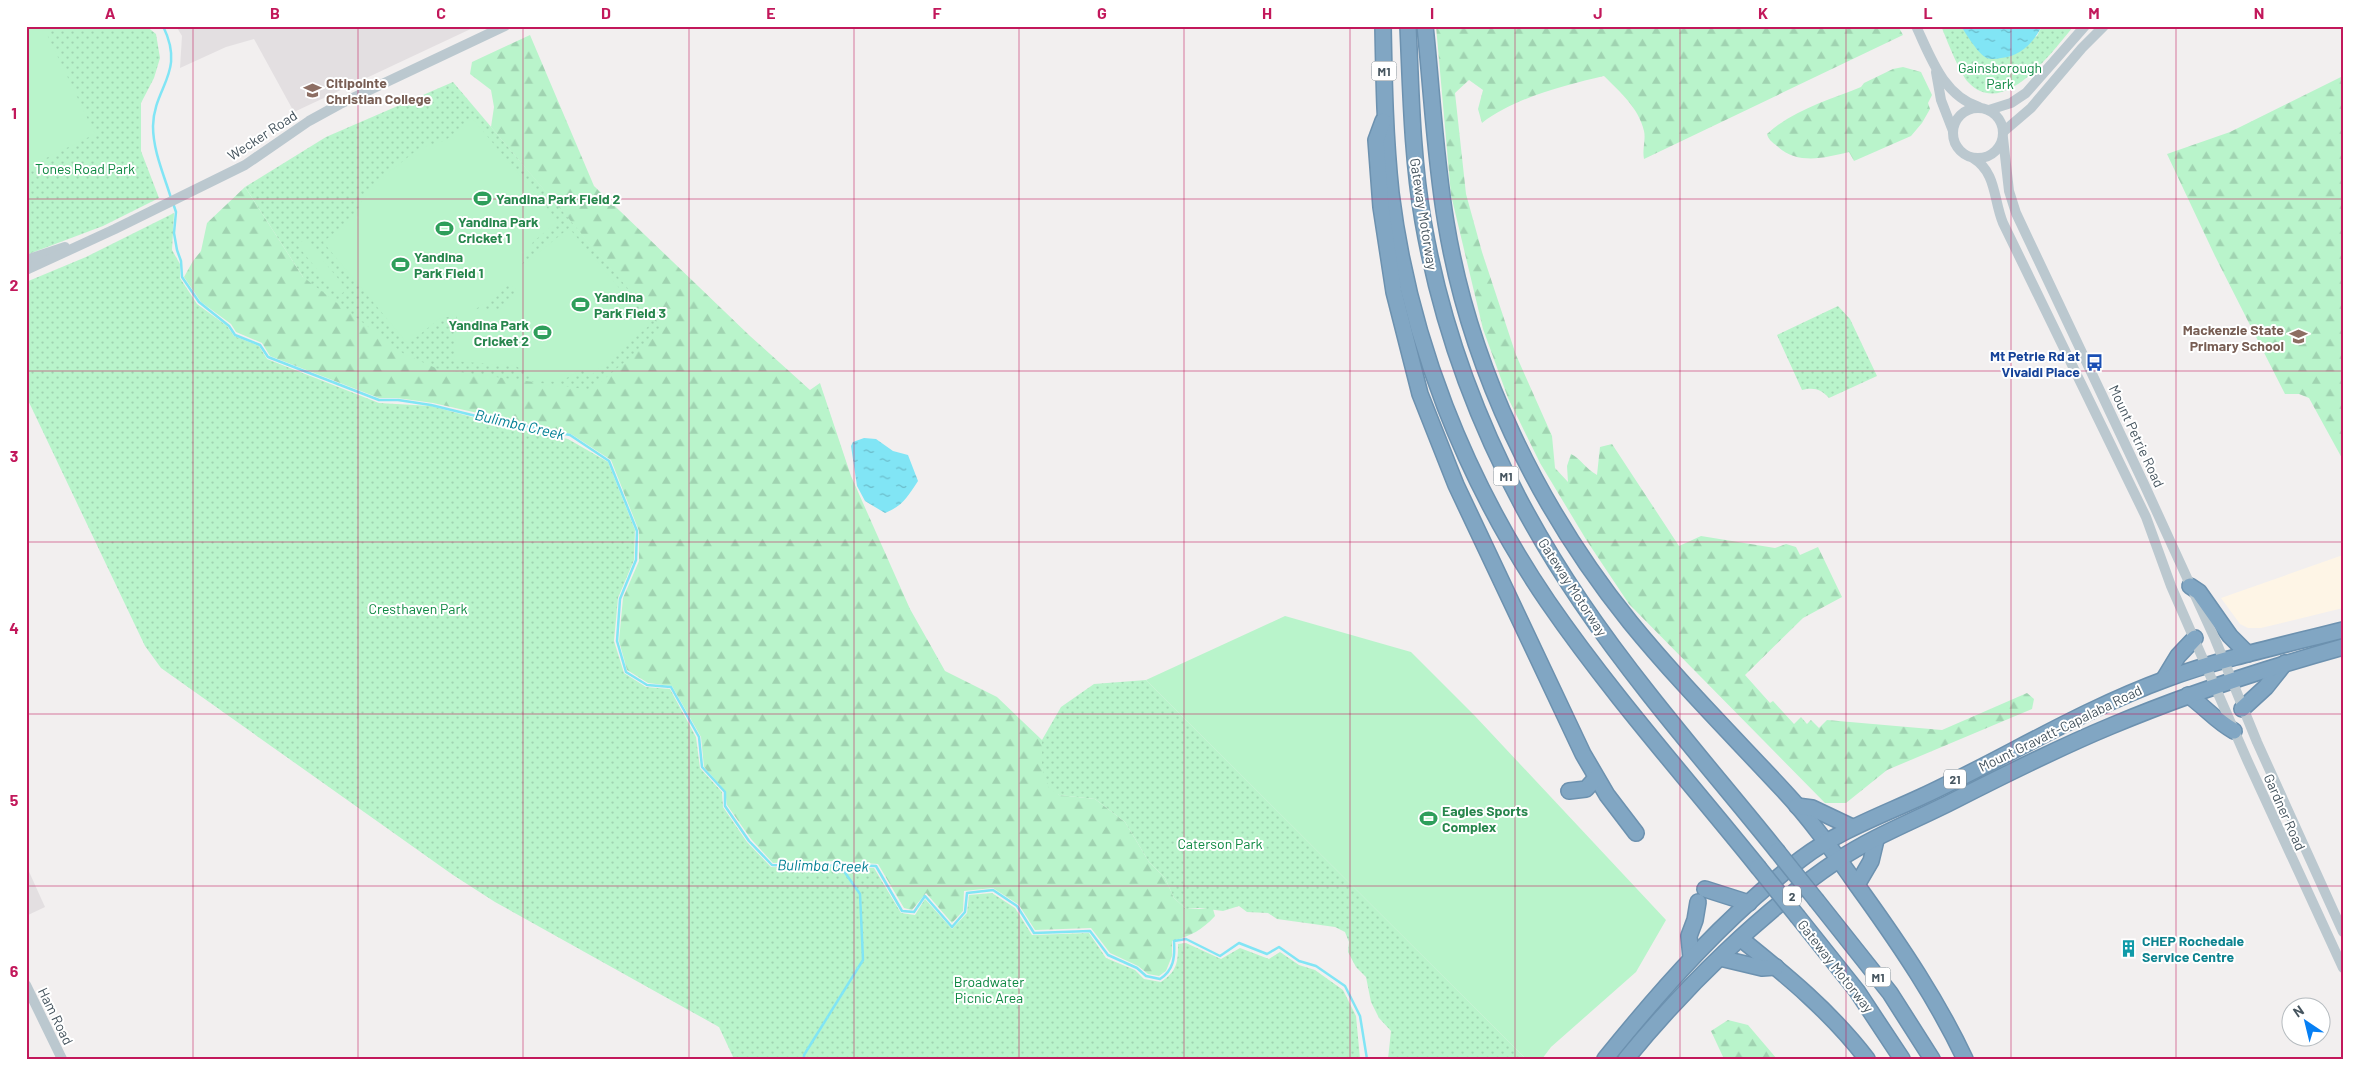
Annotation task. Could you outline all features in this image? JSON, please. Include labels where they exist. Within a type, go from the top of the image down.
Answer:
[{"type":"highway","name":"Gateway Motorway","points":[[1383,26],[1385,115],[1392,193],[1409,290],[1441,396],[1481,488],[1523,563],[1576,641],[1857,991],[1902,1059]]},
{"type":"highway","name":"Gateway Motorway","points":[[1408,26],[1415,165],[1429,254],[1453,346],[1490,441],[1508,480],[1542,541],[1581,603],[1630,669],[1890,993],[1932,1059]]},
{"type":"highway","points":[[1425,26],[1437,166],[1453,260],[1476,344],[1508,423],[1542,490],[1577,550],[1612,599],[1660,657],[1798,806],[1826,842],[1915,968],[1941,1011],[1965,1059]]},
{"type":"highway","points":[[1385,115],[1376,140],[1381,207],[1394,292],[1420,394],[1456,485],[1596,778],[1636,833]]},
{"type":"highway","points":[[2190,586],[2199,592],[2230,636],[2248,654]]},
{"type":"highway","name":"Mount Gravatt-Capalaba Road","points":[[1605,1059],[1691,958],[1749,903],[1790,868],[1826,842],[1852,827],[1921,797],[2056,728],[2164,679],[2223,660],[2343,630]]},
{"type":"highway","points":[[2164,679],[2178,656],[2195,638]]},
{"type":"highway","name":"Mount Gravatt-Capalaba Road","points":[[1626,1059],[1670,1008],[1720,958],[1794,893],[1839,860],[2058,748],[2188,695],[2230,680],[2343,646]]},
{"type":"highway","points":[[2242,709],[2266,687],[2285,663]]},
{"type":"highway","points":[[2188,695],[2206,708],[2220,724],[2234,731]]},
{"type":"highway","points":[[1569,791],[1586,789],[1596,778]]},
{"type":"highway","points":[[1798,806],[1812,808],[1852,827]]},
{"type":"highway","points":[[1857,885],[1871,861],[1876,840]]},
{"type":"highway","points":[[1691,958],[1689,936],[1701,895],[1749,903]]},
{"type":"highway","points":[[1741,939],[1776,966],[1830,1015],[1867,1059]]},
{"type":"highway","points":[[1720,958],[1762,968],[1776,966]]},
{"type":"street","name":"Wecker Road","points":[[26,270],[115,230],[245,165],[309,121],[340,104],[505,26]]},
{"type":"street","points":[[1916,26],[1936,69],[1953,140],[1958,148],[1973,158],[1990,155],[1999,147],[2003,135],[2034,104],[2082,48],[2104,26]]},
{"type":"street","points":[[1952,131],[1960,115],[1969,109],[1984,109],[2011,103],[2026,93],[2085,26]]},
{"type":"street","points":[[1936,69],[1958,96],[1968,104],[1984,109],[1998,118],[2003,135]]},
{"type":"street","name":"Mount Petrie Road","points":[[2003,135],[2009,191],[2016,213],[2136,465],[2223,660]]},
{"type":"street","name":"Mount Petrie Road","points":[[1973,158],[1980,162],[1990,175],[2004,223],[2146,517],[2171,586],[2206,665]]},
{"type":"street","name":"Wecker Road","points":[[26,260],[115,230]]},
{"type":"street","name":"Gardner Road","points":[[2223,660],[2242,709],[2343,932]]},
{"type":"street","name":"Gardner Road","points":[[2206,665],[2234,731],[2343,968]]},
{"type":"street","name":"Ham Road","points":[[26,985],[62,1059]]},
{"type":"shaded area","name":"Citipointe Christian College","points":[[176,26],[477,26],[294,112],[254,39],[226,47],[180,68],[182,36]]},
{"type":"shaded area","points":[[2343,555],[2343,608],[2261,628],[2248,628],[2240,624],[2221,598]]},
{"type":"shaded area","points":[[26,865],[45,907],[26,916]]},
{"type":"green space","name":"Tones Road Park","points":[[26,26],[146,26],[156,34],[160,58],[154,78],[141,103],[141,151],[159,198],[103,226],[26,255]]},
{"type":"green space","points":[[26,26],[43,26],[95,134],[26,168]]},
{"type":"green space","points":[[1436,26],[1898,26],[1903,35],[1644,159],[1644,134],[1638,115],[1628,100],[1604,76],[1557,88],[1524,100],[1509,106],[1482,123],[1478,109],[1483,90],[1469,80],[1455,93],[1466,194],[1482,252],[1516,355],[1552,436],[1555,468],[1568,482],[1567,466],[1571,454],[1597,475],[1600,447],[1612,444],[1679,546],[1701,536],[1775,548],[1786,544],[1796,547],[1800,555],[1818,547],[1842,597],[1803,618],[1745,675],[1770,703],[1773,701],[1794,724],[1801,717],[1807,724],[1811,720],[1819,728],[1827,720],[1942,730],[2027,693],[2034,699],[2032,709],[1887,770],[1846,803],[1825,803],[1629,604],[1587,541],[1540,463],[1508,398],[1483,329],[1451,195]]},
{"type":"green space","name":"Gainsborough Park","points":[[1941,26],[1961,26],[1985,57],[2037,36],[2042,26],[2074,26],[2041,65],[2027,78],[2012,88],[1997,93],[1982,92],[1968,82],[1957,64]]},
{"type":"green space","points":[[530,35],[594,186],[750,336],[810,390],[820,383],[851,476],[910,609],[945,671],[997,697],[1042,740],[1042,768],[1059,795],[1095,799],[1125,822],[1149,862],[1165,878],[1174,898],[1186,909],[1213,909],[1215,916],[1201,929],[1191,935],[1172,941],[1172,956],[1166,971],[1159,976],[1148,974],[1138,966],[1110,953],[1091,928],[1035,930],[1019,905],[993,888],[964,891],[963,911],[952,923],[926,893],[912,910],[904,908],[878,864],[837,861],[773,863],[751,839],[727,805],[725,791],[704,767],[701,737],[672,686],[648,683],[627,670],[619,641],[623,598],[639,561],[639,531],[611,460],[571,434],[433,403],[397,398],[379,398],[270,356],[262,343],[236,332],[231,324],[201,302],[184,277],[201,251],[207,223],[245,187],[303,277],[662,330],[491,127],[494,107],[491,90],[470,74],[472,62]]},
{"type":"green space","points":[[1903,67],[1921,72],[1932,95],[1928,103],[1930,109],[1922,123],[1911,136],[1854,161],[1849,152],[1821,158],[1794,156],[1785,152],[1768,137],[1767,134],[1788,118],[1824,101],[1861,87],[1864,83],[1893,69]]},
{"type":"green space","name":"Mackenzie State Primary School","points":[[2343,76],[2343,460],[2309,398],[2299,394],[2285,394],[2215,256],[2167,154],[2230,132]]},
{"type":"green space","points":[[453,82],[663,330],[591,390],[438,369],[404,354],[303,277],[245,187],[326,137]]},
{"type":"green space","points":[[472,118],[558,221],[533,242],[521,267],[569,228],[650,325],[589,377],[580,368],[575,374],[558,382],[536,380],[516,366],[454,361],[457,315],[439,319],[408,344],[323,242],[355,216],[366,191],[418,149],[446,140]],"holes":[[[510,283],[518,292],[511,296],[499,311],[474,310],[496,297]]]},
{"type":"green space","name":"Cresthaven Park","points":[[174,213],[172,250],[180,264],[180,278],[197,304],[227,326],[234,336],[259,346],[267,359],[379,403],[431,406],[517,429],[568,439],[608,462],[635,530],[634,560],[618,598],[614,641],[624,673],[646,687],[670,689],[696,737],[700,768],[722,792],[723,807],[747,842],[771,867],[874,868],[901,913],[915,915],[925,899],[952,929],[967,913],[969,895],[992,893],[1015,908],[1032,935],[1089,933],[1106,958],[1135,970],[1144,979],[1161,982],[1176,966],[1178,944],[1186,943],[1221,959],[1240,948],[1269,959],[1280,952],[1299,965],[1315,970],[1343,990],[1356,1016],[1360,1059],[734,1059],[719,1027],[495,902],[453,875],[161,668],[145,646],[26,396],[26,282],[86,257]]},
{"type":"green space","points":[[305,239],[347,289],[339,296],[297,245]]},
{"type":"green space","points":[[1838,306],[1850,319],[1877,376],[1829,398],[1817,390],[1802,390],[1777,335]]},
{"type":"green space","name":"Eagles Sports Complex","points":[[1285,616],[1411,652],[1475,716],[1666,920],[1636,972],[1551,1047],[1542,1059],[1526,1059],[1146,680]]},
{"type":"green space","name":"Caterson Park","points":[[1146,680],[1526,1059],[1388,1059],[1391,1031],[1379,1018],[1371,1002],[1366,977],[1356,967],[1348,952],[1349,942],[1345,932],[1335,927],[1277,919],[1268,913],[1247,912],[1239,906],[1223,911],[1199,908],[1186,909],[1174,898],[1165,878],[1149,862],[1125,822],[1095,799],[1059,795],[1049,788],[1042,768],[1042,740],[1061,707],[1094,684]]},
{"type":"green space","points":[[1728,1020],[1748,1025],[1777,1059],[1724,1059],[1711,1031]]},
{"type":"water","points":[[1961,26],[2042,26],[2026,48],[2015,55],[1989,59],[1979,52]]},
{"type":"water","points":[[864,438],[876,439],[893,451],[908,455],[918,481],[901,504],[885,513],[865,501],[857,486],[851,446],[853,442]]},
{"type":"waterway","name":"Bulimba Creek","points":[[163,26],[169,42],[170,68],[158,100],[153,135],[171,198]]},
{"type":"waterway","name":"Bulimba Creek","points":[[173,203],[176,212],[174,233],[181,261],[182,277],[199,302],[229,326],[235,335],[260,345],[268,357],[379,400],[398,400],[431,405],[570,435],[609,461],[637,531],[636,560],[620,599],[617,641],[626,672],[647,685],[671,687],[699,737],[702,767],[725,792],[725,806],[749,841],[772,865],[876,866],[902,911],[914,912],[925,896],[952,927],[965,912],[967,893],[993,890],[1017,906],[1034,933],[1090,931],[1108,955],[1137,968],[1146,976],[1160,979],[1168,972],[1173,963],[1174,941],[1186,939],[1220,956],[1239,943],[1267,954],[1279,947],[1299,961],[1316,966],[1345,986],[1360,1016],[1367,1059]]},
{"type":"waterway","points":[[804,1059],[804,1055],[863,960],[860,894],[839,864]]},
{"type":"place","name":"Citipointe Christian College","points":[[312,90]]},
{"type":"place","name":"Yandina Park Field 2","points":[[482,198]]},
{"type":"place","name":"Yandina Park Cricket 1","points":[[444,229]]},
{"type":"place","name":"Yandina Park Field 1","points":[[400,264]]},
{"type":"place","name":"Yandina Park Field 3","points":[[580,304]]},
{"type":"place","name":"Yandina Park Cricket 2","points":[[543,332]]},
{"type":"place","name":"Mackenzie State Primary School","points":[[2298,337]]},
{"type":"place","name":"Mt Petrie Rd at Vivaldi Place","points":[[2094,363]]},
{"type":"place","name":"Eagles Sports Complex","points":[[1428,818]]},
{"type":"place","name":"CHEP Rochedale Service Centre","points":[[2128,948]]},
{"type":"park label","name":"Broadwater Picnic Area","points":[[989,990]]}]
